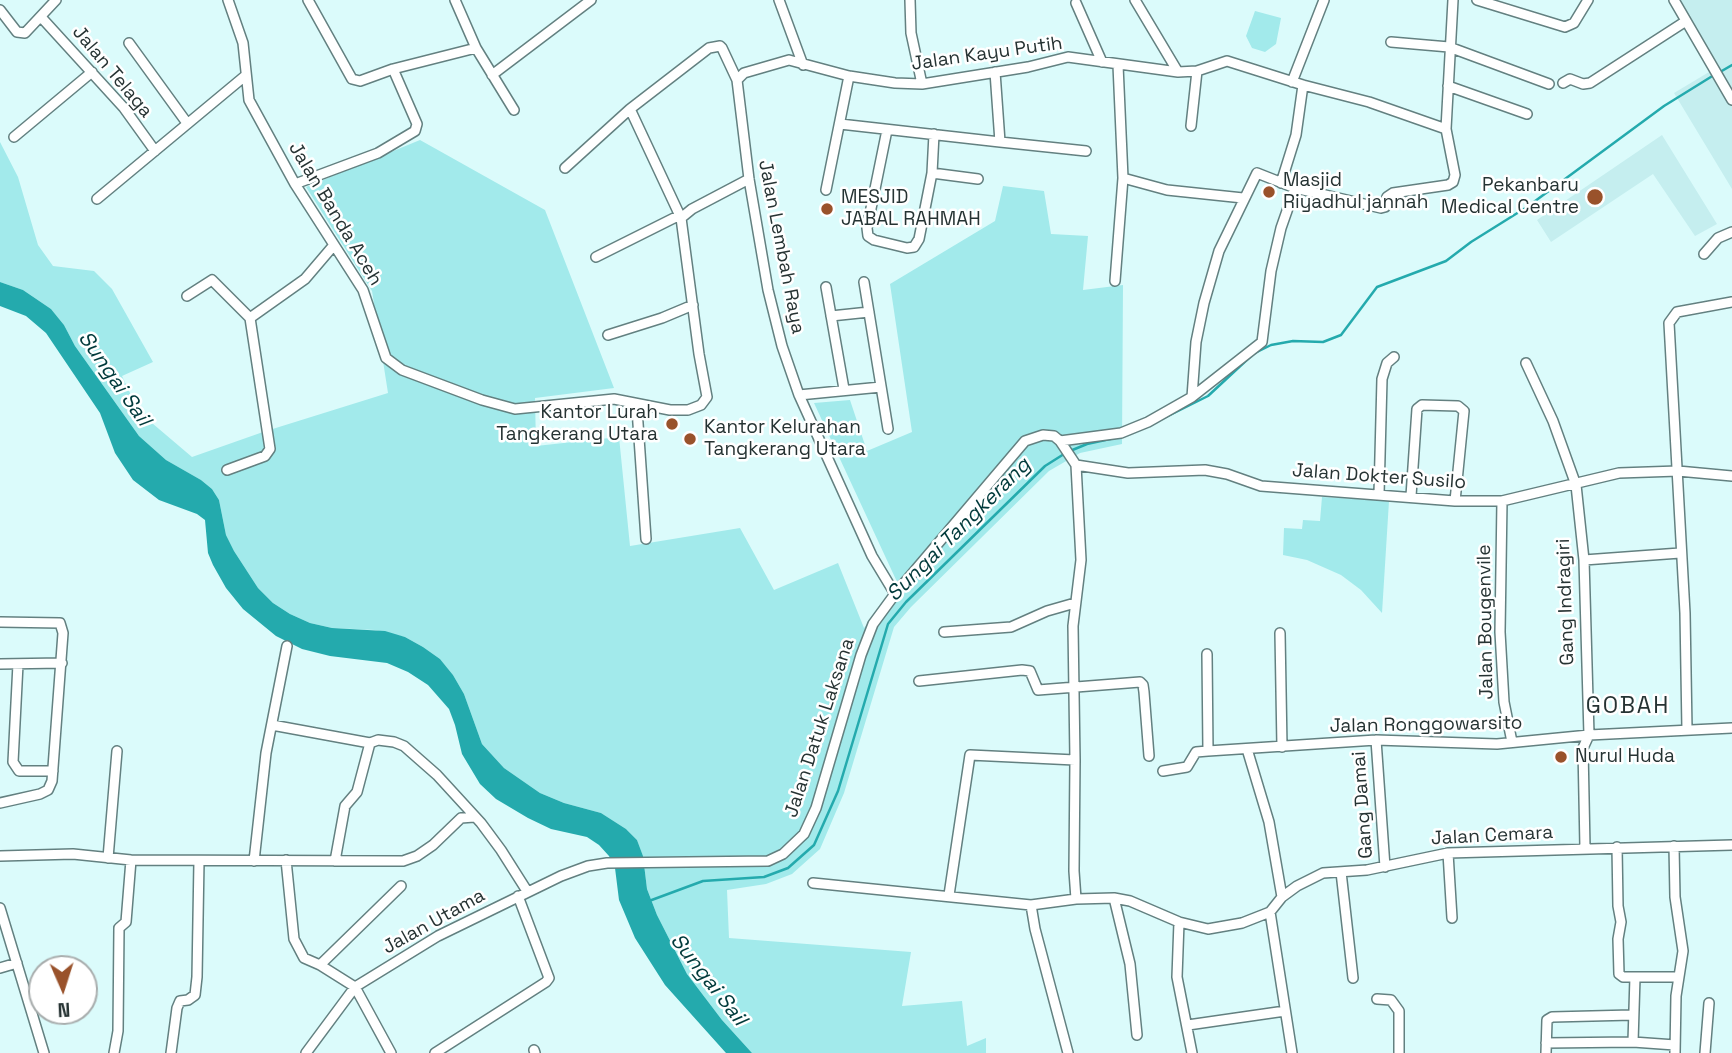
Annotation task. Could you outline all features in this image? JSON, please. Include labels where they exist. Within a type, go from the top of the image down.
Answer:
[{"type":"street","points":[[0,10],[17,32],[25,33],[56,0]]},
{"type":"street","name":"Jalan Banda Aceh","points":[[228,0],[243,43],[249,100],[295,184],[363,290],[386,358],[402,370],[482,400],[515,409],[604,400],[688,410],[701,405],[707,397],[680,216],[630,109]]},
{"type":"street","points":[[309,0],[352,79],[360,81],[393,69],[476,48]]},
{"type":"street","points":[[455,0],[476,48],[514,110]]},
{"type":"street","points":[[492,75],[591,0]]},
{"type":"street","points":[[779,0],[803,65]]},
{"type":"street","points":[[910,0],[911,33],[922,84]]},
{"type":"street","points":[[1135,0],[1178,72]]},
{"type":"street","points":[[1292,82],[1324,0]]},
{"type":"street","points":[[1192,397],[1196,342],[1219,251],[1257,173],[1295,188],[1381,208],[1385,207],[1387,197],[1393,193],[1453,182],[1455,175],[1446,129],[1453,0]]},
{"type":"street","points":[[1477,0],[1565,27],[1574,23],[1588,0]]},
{"type":"street","points":[[1674,0],[1732,100]]},
{"type":"street","points":[[1076,3],[1102,62]]},
{"type":"street","name":"Jalan Telaga","points":[[41,17],[124,108],[155,151]]},
{"type":"street","points":[[1563,83],[1570,79],[1583,84],[1590,83],[1686,22]]},
{"type":"street","points":[[1391,42],[1449,47],[1549,84]]},
{"type":"street","points":[[129,43],[187,123]]},
{"type":"street","name":"Jalan Lembah Raya","points":[[630,109],[709,48],[722,48],[737,80],[749,179],[768,290],[782,346],[799,395],[872,556],[895,594]]},
{"type":"street","name":"Jalan Kayu Putih","points":[[803,65],[849,76],[922,84],[1068,57],[1178,72],[1197,71],[1227,61],[1292,82],[1369,102],[1446,129]]},
{"type":"street","points":[[737,80],[744,73],[789,60],[803,65]]},
{"type":"street","points":[[1115,281],[1123,178],[1118,65]]},
{"type":"street","points":[[295,184],[377,153],[415,131],[417,124],[393,69]]},
{"type":"street","points":[[1191,126],[1197,71]]},
{"type":"street","points":[[14,137],[92,72]]},
{"type":"street","points":[[995,72],[1000,142]]},
{"type":"street","points":[[97,199],[245,76]]},
{"type":"street","points":[[826,190],[849,76]]},
{"type":"street","points":[[1281,183],[1296,135],[1303,85]]},
{"type":"street","points":[[1448,86],[1527,114]]},
{"type":"street","points":[[565,168],[630,109]]},
{"type":"street","points":[[840,124],[1086,151]]},
{"type":"street","points":[[887,130],[867,228],[868,236],[874,240],[897,246],[914,247],[919,239],[932,173],[934,134]]},
{"type":"street","points":[[932,173],[978,179]]},
{"type":"street","points":[[1123,178],[1167,190],[1243,198]]},
{"type":"street","points":[[596,257],[749,179]]},
{"type":"street","name":"Jalan Datuk Laksana","points":[[607,863],[768,861],[794,845],[804,834],[816,808],[861,654],[873,624],[895,594],[1025,441],[1033,436],[1043,435],[1054,436],[1062,444],[1121,433],[1148,422],[1192,397],[1262,342],[1270,271],[1295,188]]},
{"type":"street","points":[[1704,254],[1718,238],[1732,232]]},
{"type":"street","points":[[250,318],[305,279],[334,245]]},
{"type":"street","points":[[187,296],[212,280],[250,318],[270,449],[265,456],[227,470]]},
{"type":"street","points":[[864,282],[888,429]]},
{"type":"street","points":[[825,288],[844,389]]},
{"type":"street","points":[[1687,730],[1678,471],[1669,323],[1676,313],[1732,302]]},
{"type":"street","points":[[608,335],[693,305]]},
{"type":"street","points":[[831,316],[869,312]]},
{"type":"street","points":[[1379,494],[1382,379],[1387,363],[1394,357]]},
{"type":"street","name":"Gang Indragiri","points":[[1526,363],[1553,421],[1576,485],[1584,560],[1589,735],[1583,748],[1585,848]]},
{"type":"street","points":[[799,395],[881,387]]},
{"type":"street","points":[[628,402],[637,409],[646,539]]},
{"type":"street","points":[[1411,496],[1417,409],[1422,405],[1458,406],[1464,411],[1455,501]]},
{"type":"street","points":[[1062,444],[1076,464],[1081,560],[1075,603],[1073,688],[1076,899]]},
{"type":"street","name":"Jalan Dokter Susilo","points":[[1076,464],[1128,473],[1205,470],[1227,474],[1261,486],[1455,501],[1502,501],[1619,473],[1678,471],[1732,476]]},
{"type":"street","name":"Jalan Bougenvile","points":[[1502,501],[1500,632],[1504,702],[1512,742]]},
{"type":"street","points":[[1584,560],[1681,553]]},
{"type":"street","points":[[944,632],[1011,627],[1047,611],[1075,603]]},
{"type":"street","points":[[0,622],[60,623],[63,633],[52,781],[48,790],[40,794],[0,803]]},
{"type":"street","points":[[1280,633],[1282,747]]},
{"type":"street","points":[[254,861],[266,753],[287,646]]},
{"type":"street","points":[[1163,771],[1187,767],[1196,752],[1208,751],[1207,654]]},
{"type":"street","points":[[0,664],[62,663]]},
{"type":"street","points":[[18,664],[13,762],[19,771],[53,771]]},
{"type":"street","points":[[919,681],[1028,670],[1038,690],[1140,682],[1143,685],[1149,756]]},
{"type":"street","points":[[272,725],[370,743],[378,740],[404,746],[437,775],[502,850],[523,893],[549,978],[435,1053]]},
{"type":"street","name":"Jalan Ronggowarsito","points":[[1208,751],[1376,740],[1497,744],[1589,735],[1732,728]]},
{"type":"street","name":"Gang Damai","points":[[1376,740],[1385,867]]},
{"type":"street","points":[[335,861],[345,806],[357,792],[370,743]]},
{"type":"street","points":[[1247,749],[1269,822],[1282,897]]},
{"type":"street","points":[[108,858],[117,751]]},
{"type":"street","points":[[949,895],[970,755],[1076,760]]},
{"type":"street","points":[[0,856],[73,854],[131,860],[403,861],[433,845],[461,818],[474,817]]},
{"type":"street","points":[[1632,1015],[1552,1017],[1547,1020],[1546,1048],[1633,1042],[1675,1049],[1677,977],[1683,951],[1675,897],[1674,845]]},
{"type":"street","name":"Jalan Cemara","points":[[1270,912],[1282,897],[1310,878],[1323,873],[1385,867],[1448,853],[1732,845]]},
{"type":"street","points":[[1617,847],[1618,906],[1621,922],[1618,939],[1619,974],[1623,977],[1677,977]]},
{"type":"street","points":[[1448,853],[1452,918]]},
{"type":"street","points":[[114,1053],[118,1031],[119,928],[126,922],[131,860]]},
{"type":"street","points":[[286,860],[295,939],[304,958],[355,987],[391,1053]]},
{"type":"street","points":[[171,1053],[177,1008],[180,1001],[195,995],[199,861]]},
{"type":"street","name":"Jalan Utama","points":[[306,1053],[355,987],[438,936],[523,893],[589,866],[607,863]]},
{"type":"street","points":[[1341,872],[1353,978]]},
{"type":"street","points":[[813,883],[1031,905],[1076,899],[1114,898],[1130,901],[1179,922],[1208,929],[1241,923],[1270,912],[1292,1053]]},
{"type":"street","points":[[320,965],[401,886]]},
{"type":"street","points":[[1114,898],[1130,964],[1137,1035]]},
{"type":"street","points":[[1031,905],[1068,1053]]},
{"type":"street","points":[[0,908],[44,1053]]},
{"type":"street","points":[[1179,922],[1177,977],[1192,1053]]},
{"type":"street","points":[[0,968],[17,963]]},
{"type":"street","points":[[1633,1042],[1635,977]]},
{"type":"street","points":[[1377,999],[1391,1000],[1399,1011],[1399,1053]]},
{"type":"street","points":[[1705,1053],[1709,1003]]},
{"type":"street","points":[[1188,1025],[1285,1010]]},
{"type":"shaded area","points":[[1679,0],[1732,0],[1732,189],[1674,93],[1719,66]]},
{"type":"shaded area","points":[[1255,11],[1281,18],[1276,44],[1265,52],[1252,48],[1246,36]]},
{"type":"shaded area","name":"Pekanbaru Medical Centre","points":[[1662,135],[1717,224],[1695,236],[1653,174],[1551,242],[1537,220]]},
{"type":"shaded area","points":[[420,140],[545,210],[614,388],[535,398],[536,446],[619,437],[630,546],[740,528],[774,590],[838,563],[864,628],[898,584],[814,403],[850,400],[867,451],[912,432],[890,284],[995,221],[1003,186],[1044,191],[1051,234],[1088,236],[1083,290],[1123,285],[1122,444],[1080,453],[1049,471],[911,607],[894,627],[844,793],[820,849],[792,874],[766,884],[727,890],[729,938],[911,952],[902,1006],[962,1001],[967,1046],[986,1038],[986,1053],[752,1053],[722,1020],[687,974],[647,889],[643,856],[637,840],[626,829],[601,813],[540,793],[504,768],[482,744],[464,694],[453,675],[440,659],[423,647],[405,637],[375,630],[332,628],[310,623],[273,603],[258,588],[234,551],[226,535],[219,500],[212,489],[166,460],[139,436],[51,309],[23,290],[0,282],[0,142],[18,177],[38,245],[53,266],[94,271],[112,289],[153,362],[122,376],[139,412],[192,457],[388,393],[372,291],[306,187]]},
{"type":"shaded area","name":"Sungai Sail","points":[[0,282],[23,290],[51,309],[139,436],[166,460],[212,489],[219,500],[226,535],[234,551],[258,588],[273,603],[310,623],[332,628],[385,631],[405,637],[423,647],[440,659],[453,675],[464,694],[482,744],[504,768],[540,793],[601,813],[626,829],[637,840],[643,856],[647,889],[687,974],[722,1020],[752,1053],[726,1053],[665,985],[635,938],[619,900],[615,868],[599,845],[587,837],[551,829],[528,818],[496,799],[480,784],[462,754],[449,709],[428,685],[387,663],[330,656],[302,649],[276,636],[243,609],[226,588],[213,565],[208,553],[205,520],[197,514],[159,500],[133,480],[115,453],[100,413],[46,333],[26,316],[0,306]]},
{"type":"shaded area","points":[[1322,497],[1389,501],[1382,613],[1361,590],[1341,575],[1307,560],[1283,555],[1284,528],[1302,529],[1303,520],[1320,521]]},
{"type":"waterway","name":"Sungai Tangkerang","points":[[1720,72],[1732,65]]},
{"type":"waterway","name":"Sungai Tangkerang","points":[[1255,353],[1271,345],[1293,341],[1323,342],[1341,335],[1377,287],[1446,261],[1527,207],[1664,106],[1714,75]]},
{"type":"waterway","name":"Sungai Tangkerang","points":[[1156,422],[1208,396],[1250,357]]},
{"type":"waterway","name":"Sungai Tangkerang","points":[[1070,451],[1087,444],[1124,436]]},
{"type":"waterway","name":"Sungai Tangkerang","points":[[649,901],[703,881],[764,877],[788,868],[814,845],[838,791],[888,624],[906,602],[1045,466],[1064,454]]},
{"type":"place","name":"Masjid Riyadhul jannah","points":[[1269,192]]},
{"type":"place","name":"Pekanbaru Medical Centre","points":[[1595,197]]},
{"type":"place","name":"MESJID JABAL RAHMAH","points":[[827,209]]},
{"type":"place","name":"Kantor Lurah Tangkerang Utara","points":[[672,424]]},
{"type":"place","name":"Kantor Kelurahan Tangkerang Utara","points":[[690,439]]},
{"type":"place","name":"Nurul Huda","points":[[1561,757]]},
{"type":"district","name":"GOBAH","points":[[1628,707]]}]
